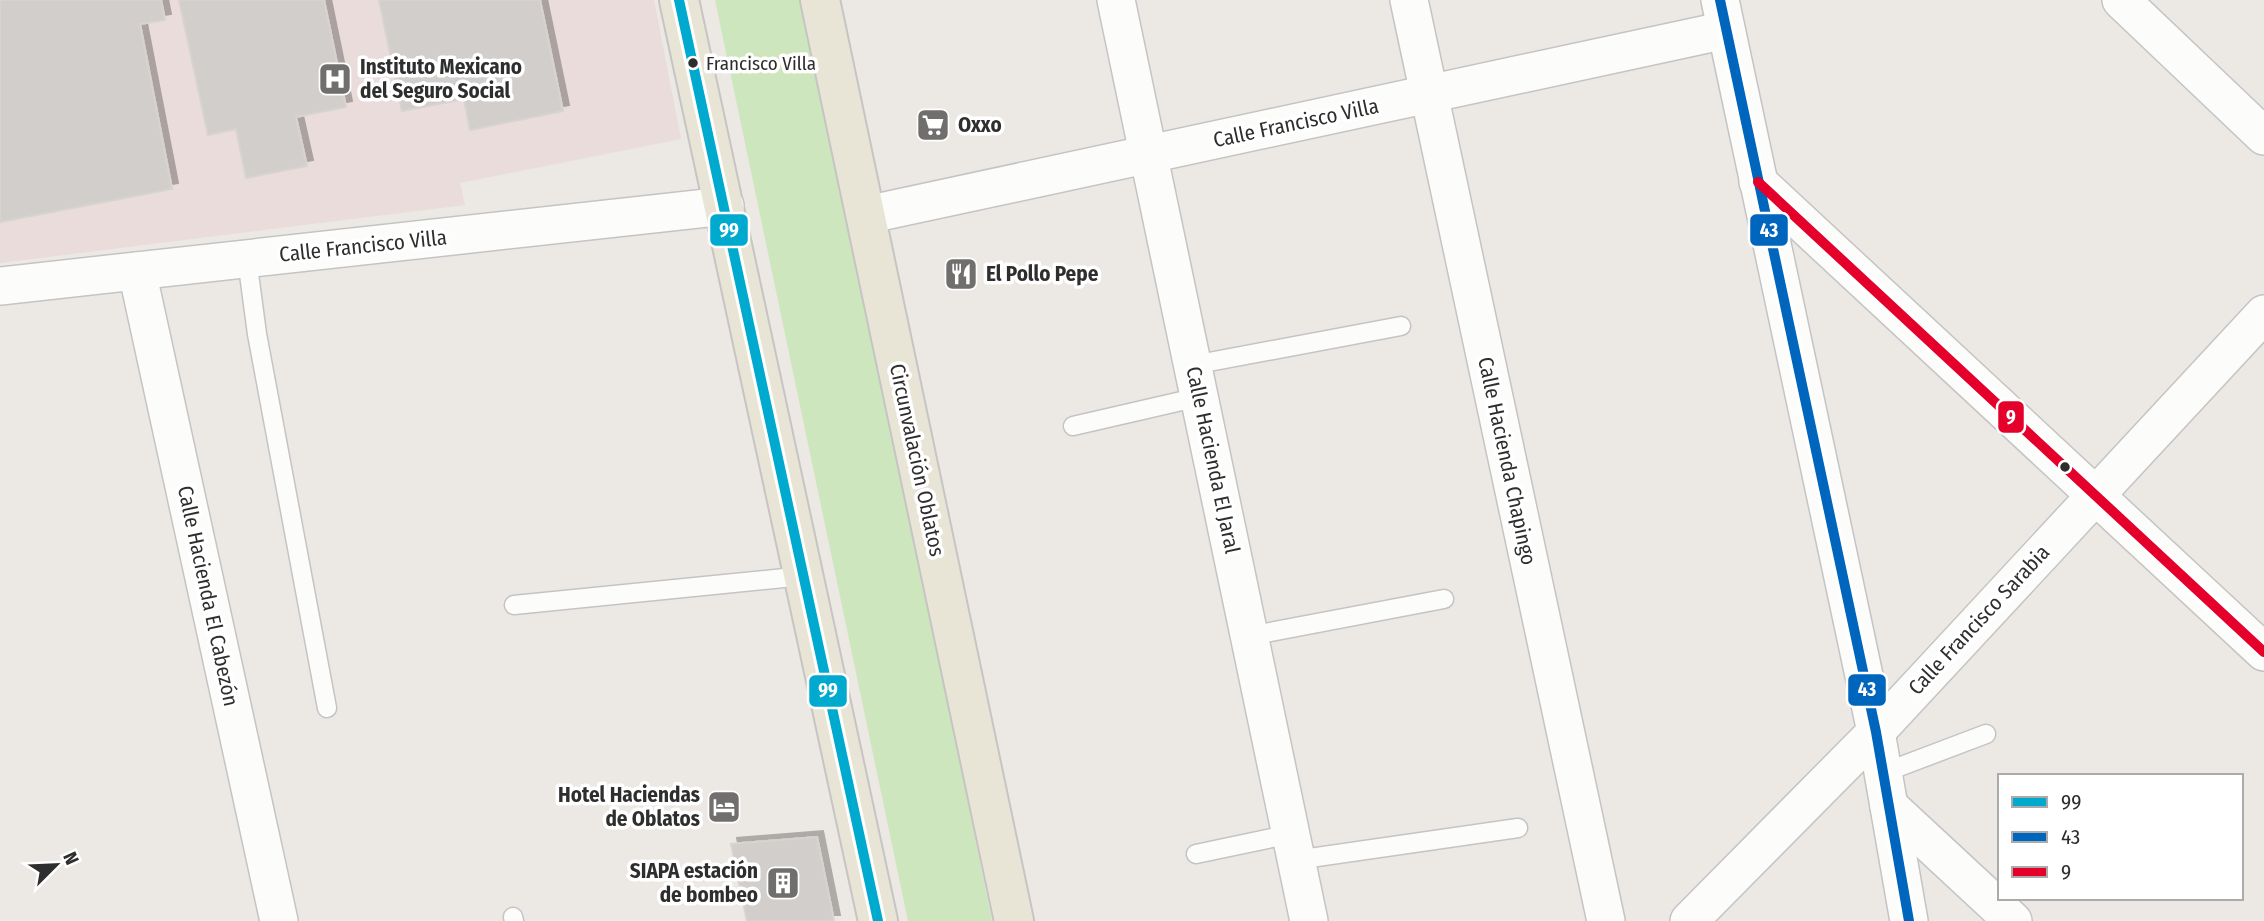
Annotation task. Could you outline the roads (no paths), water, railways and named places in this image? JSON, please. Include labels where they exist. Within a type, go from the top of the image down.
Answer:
[{"type":"main road","points":[[679,0],[878,921]]},
{"type":"main road","name":"Circunvalación Oblatos","points":[[820,0],[1014,921]]},
{"type":"street","name":"Calle Hacienda El Jaral","points":[[1116,0],[1309,921]]},
{"type":"street","name":"Calle Hacienda Chapingo","points":[[1409,0],[1606,921]]},
{"type":"street","points":[[2121,0],[2264,136]]},
{"type":"street","name":"Calle Francisco Villa","points":[[866,215],[1429,94],[1723,15]]},
{"type":"street","points":[[1723,15],[1876,732],[1909,921]]},
{"type":"street","points":[[1758,182],[2264,652]]},
{"type":"street","name":"Calle Francisco Villa","points":[[0,286],[725,206]]},
{"type":"street","name":"Calle Hacienda El Cabezón","points":[[137,271],[279,921]]},
{"type":"street","name":"Calle Francisco Sarabia","points":[[1689,921],[1876,732],[2264,314]]},
{"type":"street","points":[[1886,790],[2013,921]]},
{"type":"lane","points":[[247,259],[257,334],[327,708]]},
{"type":"lane","points":[[1073,426],[1196,381],[1401,326]]},
{"type":"lane","points":[[514,605],[804,576]]},
{"type":"lane","points":[[1250,636],[1444,599]]},
{"type":"lane","points":[[1886,790],[1986,734]]},
{"type":"lane","points":[[1196,854],[1518,828]]},
{"type":"place","name":"Francisco Villa","points":[[693,63]]},
{"type":"place","name":"Instituto Mexicano del Seguro Social","points":[[335,79]]},
{"type":"place","name":"Oxxo","points":[[933,125]]},
{"type":"place","name":"El Pollo Pepe","points":[[961,274]]},
{"type":"place","name":"Hotel Haciendas de Oblatos","points":[[724,807]]},
{"type":"place","name":"SIAPA estación de bombeo","points":[[783,883]]}]
